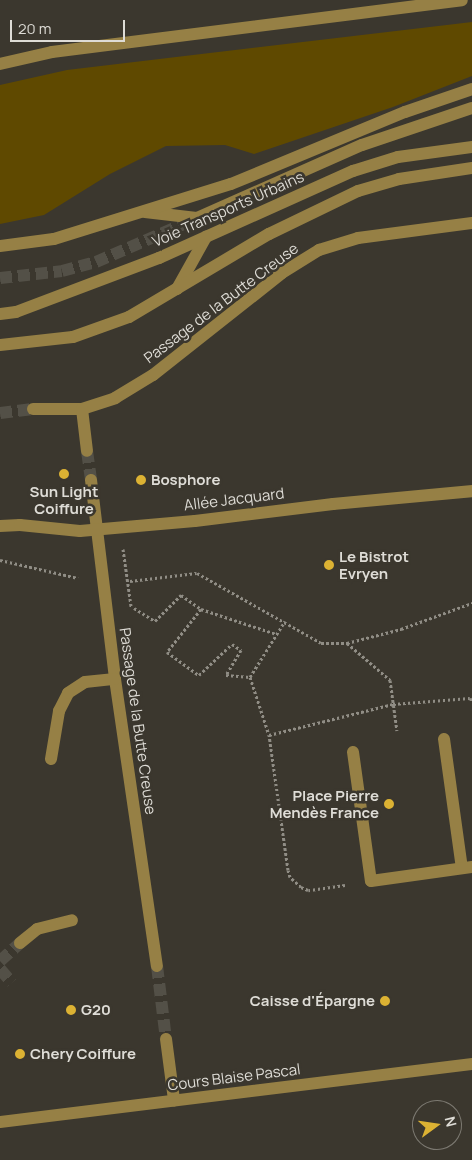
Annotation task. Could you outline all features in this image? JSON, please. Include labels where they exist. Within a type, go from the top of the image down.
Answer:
[{"type":"street","points":[[0,64],[52,52],[386,5],[462,0]]},
{"type":"street","name":"Voie Transports Urbains","points":[[0,246],[54,239],[231,184],[405,112],[472,89]]},
{"type":"street","name":"Voie Transports Urbains","points":[[197,218],[362,145],[472,108]]},
{"type":"street","name":"Voie Transports Urbains","points":[[0,314],[16,312],[159,258],[353,171],[398,157],[472,147]]},
{"type":"street","points":[[0,345],[73,337],[129,317],[269,234],[358,192],[399,179],[472,168]]},
{"type":"street","points":[[140,211],[197,218],[206,237],[177,289]]},
{"type":"street","name":"Passage de la Butte Creuse","points":[[33,409],[82,409],[115,398],[153,375],[282,273],[320,250],[358,238],[472,224]]},
{"type":"street","points":[[82,409],[88,451]]},
{"type":"street","name":"Passage de la Butte Creuse","points":[[91,480],[115,679],[157,966]]},
{"type":"street","name":"Allée Jacquard","points":[[0,526],[80,531],[194,521],[333,504],[472,491]]},
{"type":"street","points":[[51,758],[55,725],[59,711],[68,694],[84,682],[115,679]]},
{"type":"street","points":[[353,752],[371,881],[467,868],[444,739]]},
{"type":"street","points":[[20,943],[37,929],[72,920]]},
{"type":"street","points":[[166,1039],[174,1100]]},
{"type":"street","name":"Cours Blaise Pascal","points":[[0,1122],[472,1064]]},
{"type":"path","points":[[122,549],[131,606],[156,621],[181,595],[201,609],[276,634]]},
{"type":"path","points":[[0,560],[104,585],[197,573],[321,643],[347,643],[401,629],[472,603]]},
{"type":"path","points":[[201,609],[167,652],[199,675],[232,644],[241,650],[226,675],[250,677]]},
{"type":"path","points":[[269,735],[250,677],[285,621]]},
{"type":"path","points":[[347,643],[390,680],[396,731]]},
{"type":"path","points":[[308,890],[371,881]]},
{"type":"shaded area","points":[[472,22],[472,76],[393,107],[254,154],[225,145],[166,146],[110,174],[44,215],[0,224],[0,85],[67,70]]},
{"type":"tunnel","points":[[0,278],[62,271],[96,262],[197,218]]},
{"type":"tunnel","points":[[0,413],[33,409]]},
{"type":"tunnel","points":[[87,451],[91,480]]},
{"type":"tunnel","points":[[0,961],[20,943]]},
{"type":"tunnel","points":[[157,966],[166,1039]]},
{"type":"tunnel","points":[[0,969],[12,983]]},
{"type":"place","name":"Sun Light Coiffure","points":[[64,474]]},
{"type":"place","name":"Bosphore","points":[[141,480]]},
{"type":"place","name":"Le Bistrot Evryen","points":[[329,565]]},
{"type":"place","name":"Place Pierre Mendès France","points":[[389,804]]},
{"type":"place","name":"Caisse d'Épargne","points":[[385,1001]]},
{"type":"place","name":"G20","points":[[71,1010]]},
{"type":"place","name":"Chery Coiffure","points":[[20,1054]]}]
